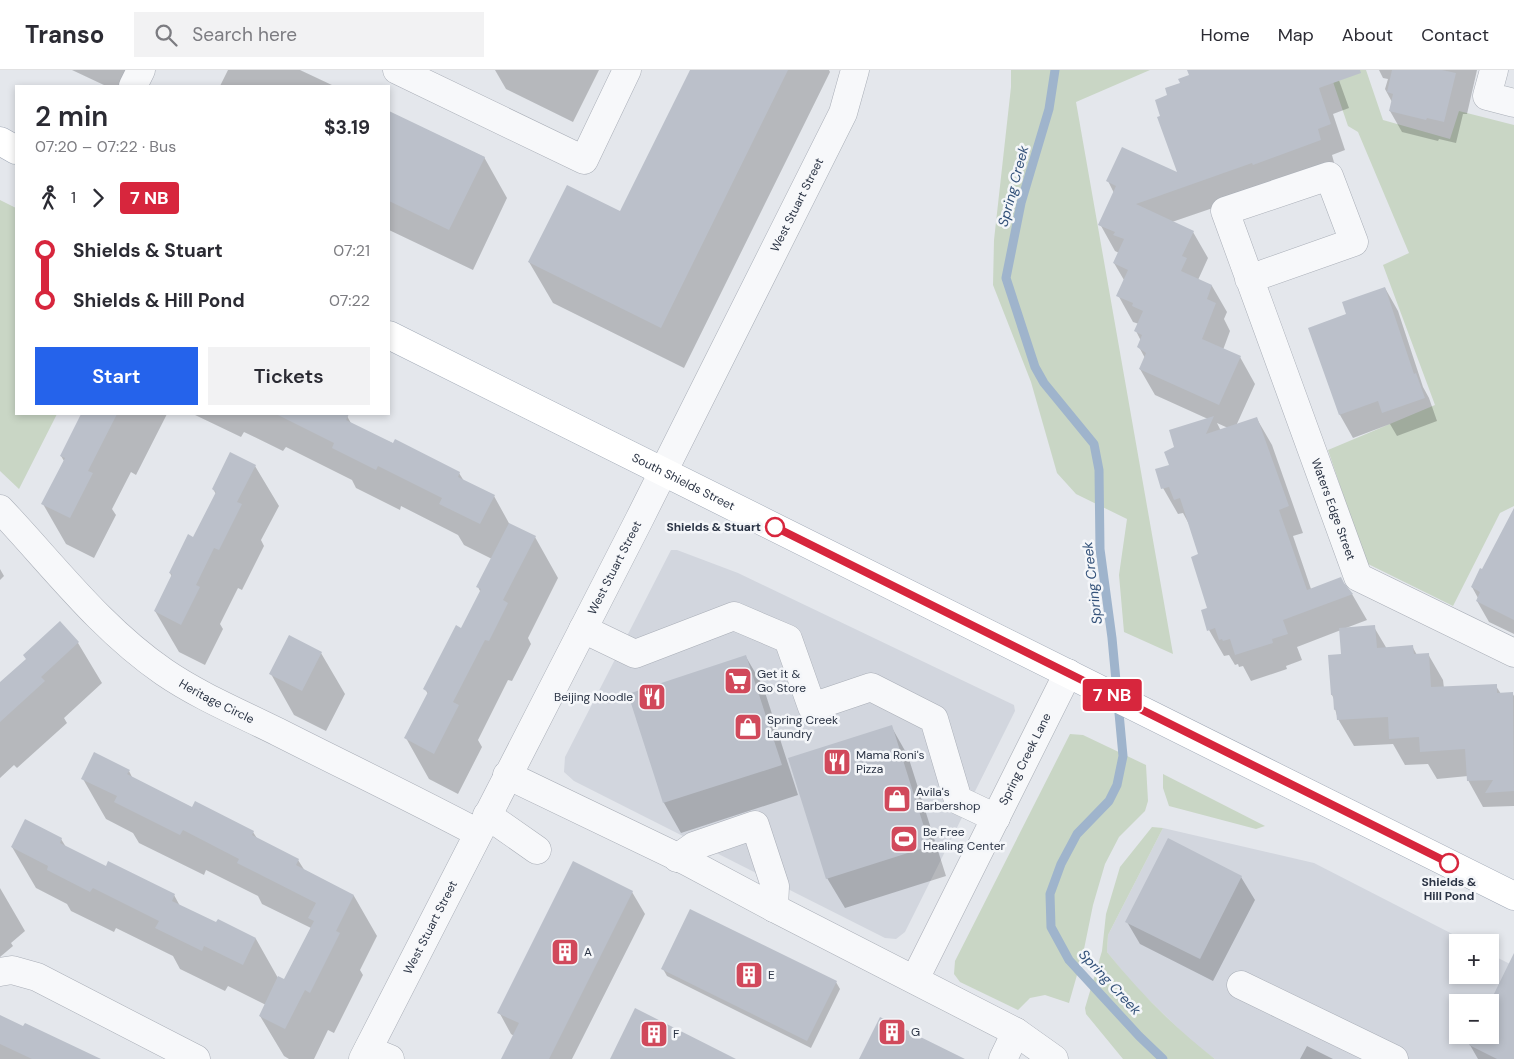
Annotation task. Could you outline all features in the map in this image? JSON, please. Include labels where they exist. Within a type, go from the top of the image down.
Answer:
[{"type":"main road","points":[[0,142],[15,150]]},
{"type":"main road","name":"South Shields Street","points":[[390,335],[1514,896]]},
{"type":"street","points":[[134,85],[142,70]]},
{"type":"street","points":[[409,72],[584,160],[627,70]]},
{"type":"street","name":"West Stuart Street","points":[[374,1056],[507,775],[583,629],[843,114],[855,70]]},
{"type":"street","points":[[1494,70],[1487,96],[1514,103]]},
{"type":"street","name":"Waters Edge Street","points":[[1249,279],[1354,242],[1329,176],[1224,211],[1358,577],[1514,654]]},
{"type":"street","name":"Heritage Circle","points":[[0,509],[96,616],[164,672],[197,692],[392,788],[483,824],[537,850]]},
{"type":"street","points":[[583,629],[635,654],[734,616],[788,639],[812,707],[871,687],[934,719],[958,800],[996,818]]},
{"type":"street","name":"Spring Creek Lane","points":[[915,979],[1068,673]]},
{"type":"street","points":[[507,775],[677,858],[915,979],[1016,1032],[1054,1059]]},
{"type":"street","points":[[677,858],[694,846],[755,826],[775,886],[774,908]]},
{"type":"street","points":[[0,972],[12,970],[38,978],[196,1059]]},
{"type":"street","points":[[1241,984],[1394,1059]]},
{"type":"street","points":[[1003,1059],[1016,1032]]},
{"type":"shaded area","points":[[671,550],[677,550],[738,573],[1014,705],[1015,711],[905,932],[896,939],[885,938],[574,781],[564,772],[565,757]]},
{"type":"shaded area","points":[[1163,828],[1314,863],[1452,934],[1449,934],[1449,984],[1499,984],[1499,958],[1514,966],[1514,1059],[1215,1059],[1191,1041],[1132,983],[1107,952],[1108,935]]},
{"type":"green space","points":[[1011,70],[1150,70],[1076,102],[1173,654],[1124,632],[1119,575],[1127,519],[1076,494],[1057,473],[1031,382],[993,285],[994,240],[1011,87]]},
{"type":"green space","points":[[1329,70],[1366,70],[1383,120],[1450,139],[1459,111],[1514,125],[1514,506],[1500,513],[1453,606],[1366,563],[1328,450],[1435,405],[1383,265],[1409,253],[1358,132],[1348,126]]},
{"type":"green space","points":[[0,200],[15,208],[15,415],[56,415],[19,489],[0,471]]},
{"type":"green space","points":[[1070,734],[1083,735],[1146,765],[1148,801],[1145,811],[1119,837],[1105,864],[1069,1003],[1045,995],[1030,998],[1018,1010],[960,982],[954,974],[955,961]]},
{"type":"green space","points":[[1163,774],[1265,826],[1256,829],[1169,806],[1163,788]]},
{"type":"green space","points":[[1152,827],[1163,828],[1108,935],[1107,952],[1158,1009],[1215,1059],[1123,1059],[1086,1014],[1085,1008],[1102,951],[1106,914],[1120,867]]},
{"type":"building","points":[[690,70],[788,70],[661,328],[528,262],[567,185],[620,211]]},
{"type":"building","points":[[1187,70],[1360,70],[1361,73],[1319,88],[1331,124],[1318,129],[1321,140],[1136,204],[1194,231],[1182,256],[1187,258],[1181,271],[1212,285],[1207,299],[1216,303],[1202,339],[1241,356],[1219,405],[1139,369],[1146,353],[1137,347],[1142,335],[1134,331],[1143,311],[1132,306],[1133,303],[1116,296],[1128,270],[1113,263],[1124,239],[1113,235],[1115,232],[1098,225],[1116,186],[1106,181],[1122,147],[1177,172],[1157,117],[1160,116],[1155,100],[1167,95],[1165,88],[1180,83],[1178,79],[1189,75]]},
{"type":"building","points":[[1392,70],[1442,70],[1456,73],[1444,122],[1427,118],[1426,120],[1389,111],[1393,94],[1387,92]]},
{"type":"building","points":[[390,111],[485,157],[449,230],[390,201]]},
{"type":"building","points":[[1385,287],[1414,374],[1416,373],[1425,398],[1382,413],[1378,401],[1339,415],[1308,328],[1346,314],[1342,302]]},
{"type":"building","points":[[80,415],[116,415],[88,471],[93,473],[70,518],[41,504],[65,458],[60,456]]},
{"type":"building","points":[[278,415],[348,415],[346,420],[393,443],[395,439],[460,472],[458,477],[495,495],[480,524],[439,504],[442,498],[378,466],[376,470],[332,448],[334,443]]},
{"type":"building","points":[[1214,416],[1206,434],[1257,417],[1289,506],[1279,510],[1307,590],[1341,577],[1353,594],[1283,620],[1288,634],[1272,639],[1273,643],[1235,655],[1230,639],[1219,640],[1215,628],[1207,631],[1201,610],[1207,608],[1191,557],[1198,554],[1180,498],[1174,500],[1169,487],[1161,489],[1155,469],[1169,465],[1164,452],[1174,447],[1169,430]]},
{"type":"building","points":[[230,452],[256,465],[237,502],[242,504],[219,550],[214,548],[196,585],[200,587],[181,625],[154,611],[172,574],[169,573],[188,534],[193,537],[216,492],[212,489]]},
{"type":"building","points":[[1514,508],[1514,620],[1476,601],[1480,592],[1471,587]]},
{"type":"building","points":[[509,523],[536,536],[503,600],[508,603],[489,641],[485,640],[453,702],[459,705],[434,754],[404,738],[428,692],[423,689],[456,625],[461,628],[481,589],[476,587]]},
{"type":"building","points":[[60,621],[79,642],[41,677],[45,681],[0,722],[0,682],[26,659],[23,655]]},
{"type":"building","points":[[1375,625],[1377,648],[1413,645],[1414,654],[1429,653],[1431,687],[1497,684],[1497,693],[1513,692],[1514,791],[1485,793],[1493,780],[1467,781],[1465,749],[1420,752],[1419,737],[1389,739],[1388,717],[1337,720],[1333,695],[1331,695],[1328,655],[1341,654],[1339,628]]},
{"type":"building","points":[[289,635],[322,652],[302,691],[269,674]]},
{"type":"building","points":[[746,655],[782,765],[663,803],[628,694]]},
{"type":"building","points":[[892,725],[930,846],[826,879],[788,758]]},
{"type":"building","points":[[94,752],[130,770],[127,774],[192,807],[195,801],[254,831],[252,835],[299,859],[296,865],[354,895],[336,931],[340,933],[310,993],[305,990],[285,1029],[259,1016],[278,976],[284,979],[314,921],[308,918],[316,903],[237,863],[239,859],[183,830],[180,835],[114,802],[117,796],[81,779]]},
{"type":"building","points":[[25,819],[62,838],[60,843],[106,866],[108,861],[175,894],[172,901],[216,922],[218,919],[256,938],[243,965],[204,946],[202,951],[155,928],[159,921],[93,888],[90,892],[47,870],[48,866],[11,847]]},
{"type":"building","points":[[1168,838],[1242,876],[1200,959],[1125,922]]},
{"type":"building","name":"A","points":[[573,861],[633,891],[549,1059],[501,1059],[519,1023],[497,1013]]},
{"type":"building","name":"E","points":[[690,909],[837,981],[807,1041],[661,969]]},
{"type":"building","points":[[1514,953],[1514,1059],[1497,1059],[1469,1045],[1499,1044],[1499,994],[1494,994]]},
{"type":"building","name":"F","points":[[635,1008],[736,1059],[610,1059]]},
{"type":"building","points":[[0,1015],[23,1026],[25,1023],[101,1059],[32,1059],[0,1044]]},
{"type":"building","name":"G","points":[[880,1017],[965,1059],[859,1059]]},
{"type":"waterway","name":"Spring Creek","points":[[1055,70],[1049,109],[1021,203],[1006,278],[1035,367],[1044,383],[1094,444],[1099,470],[1100,549],[1112,638],[1123,756],[1117,785],[1109,801],[1077,834],[1061,864],[1050,894],[1051,927],[1069,960],[1139,1036],[1163,1059]]},
{"type":"bus line","points":[[775,527],[1449,863]]},
{"type":"place","name":"Shields & Stuart","points":[[775,527]]},
{"type":"place","name":"Get it & Go Store","points":[[738,681]]},
{"type":"place","name":"Beijing Noodle","points":[[652,697]]},
{"type":"place","name":"Spring Creek Laundry","points":[[748,727]]},
{"type":"place","name":"Mama Roni's Pizza","points":[[837,762]]},
{"type":"place","name":"Avila's Barbershop","points":[[897,799]]},
{"type":"place","name":"Be Free Healing Center","points":[[904,839]]},
{"type":"place","name":"Shields & Hill Pond","points":[[1449,863]]},
{"type":"place","name":"A","points":[[565,952]]},
{"type":"place","name":"E","points":[[749,975]]},
{"type":"place","name":"G","points":[[892,1032]]},
{"type":"place","name":"F","points":[[654,1034]]}]
